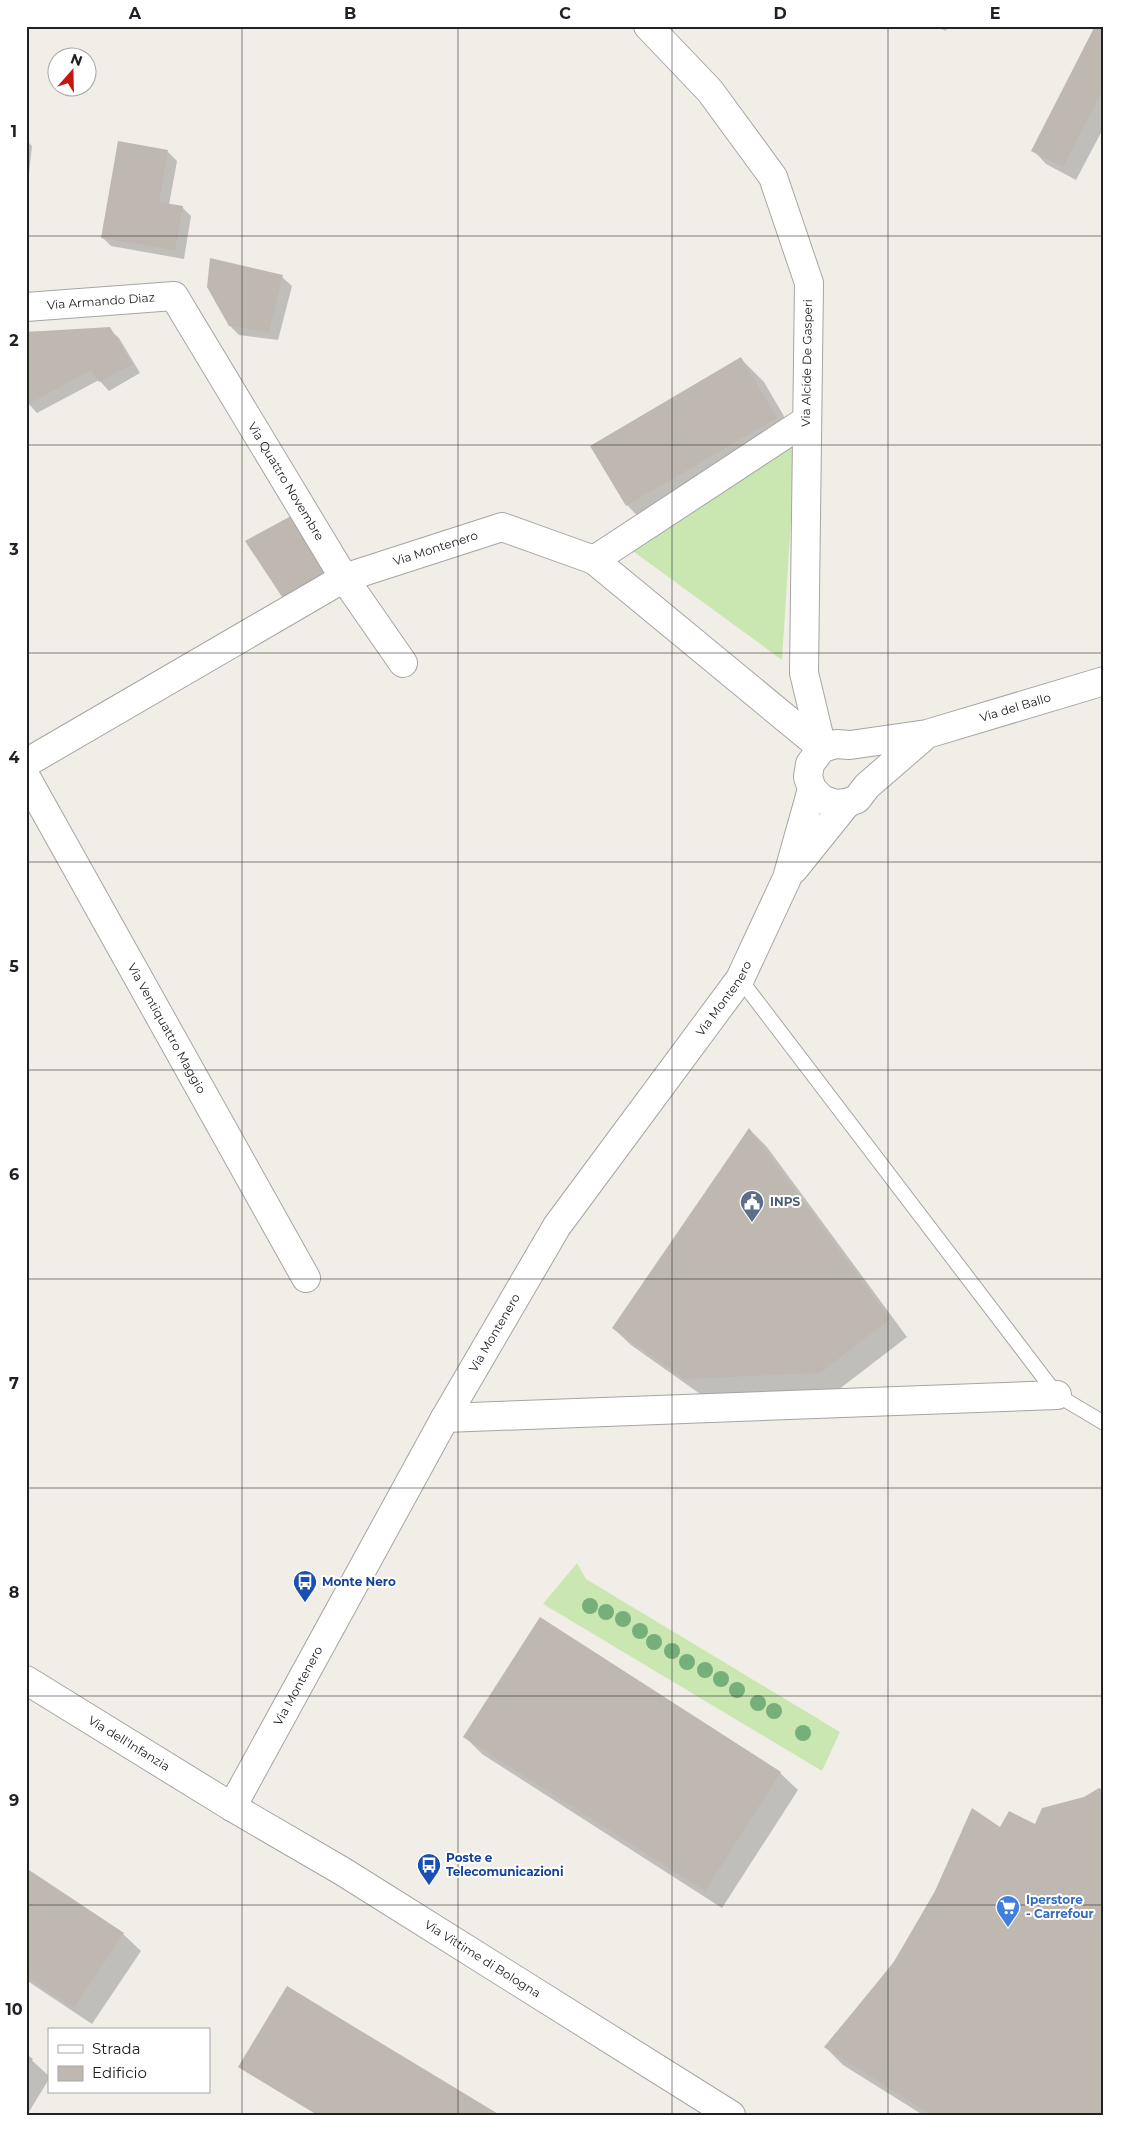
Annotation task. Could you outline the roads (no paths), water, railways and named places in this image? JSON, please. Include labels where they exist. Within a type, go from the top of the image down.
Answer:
[{"type":"street","name":"Via Alcide De Gasperi","points":[[648,26],[710,91],[774,177],[808,283],[804,673],[822,748]]},
{"type":"street","name":"Via Armando Diaz","points":[[26,308],[174,296]]},
{"type":"street","name":"Via Quattro Novembre","points":[[174,296],[344,578],[403,663]]},
{"type":"street","points":[[594,560],[807,420]]},
{"type":"street","name":"Via Montenero","points":[[26,763],[344,578],[502,527],[594,560],[822,748]]},
{"type":"street","name":"Via del Ballo","points":[[928,734],[1104,681]]},
{"type":"street","points":[[850,745],[863,756],[869,770],[857,795],[834,804],[822,799],[812,789],[808,777],[810,764],[822,748],[836,744],[850,745],[928,734]]},
{"type":"street","name":"Via Montenero","points":[[787,878],[857,795],[928,734]]},
{"type":"street","name":"Via Ventiquattro Maggio","points":[[26,777],[306,1278]]},
{"type":"street","name":"Via Montenero","points":[[232,1807],[445,1418],[557,1226],[740,979],[787,878],[812,789]]},
{"type":"street","points":[[445,1418],[1057,1395]]},
{"type":"street","name":"Via dell'Infanzia","points":[[26,1680],[232,1807]]},
{"type":"street","name":"Via Vittime di Bologna","points":[[232,1807],[342,1871],[731,2115]]},
{"type":"lane","points":[[740,979],[1057,1395],[1104,1423]]},
{"type":"place","name":"INPS","points":[[752,1223]]},
{"type":"place","name":"Monte Nero","points":[[305,1603]]},
{"type":"place","name":"Poste e Telecomunicazioni","points":[[429,1886]]},
{"type":"place","name":"Iperstore - Carrefour","points":[[1008,1928]]}]
